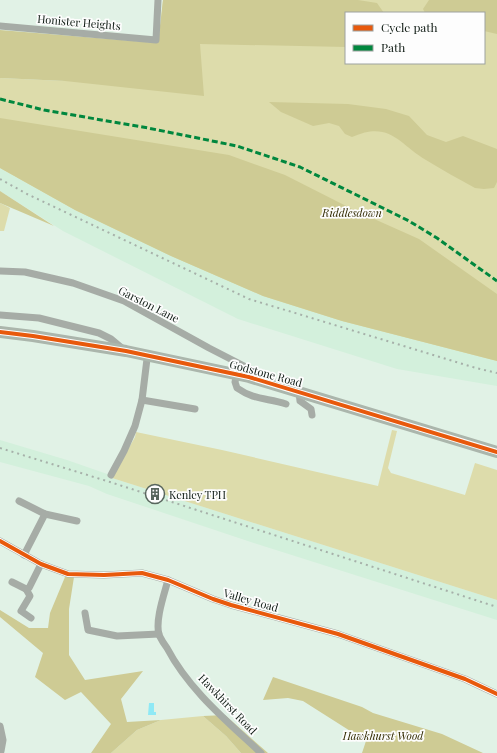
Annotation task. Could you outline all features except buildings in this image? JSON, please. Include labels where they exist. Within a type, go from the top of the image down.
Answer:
[{"type":"highway","name":"Godstone Road","points":[[0,332],[126,351],[250,377],[497,452]]},
{"type":"street","name":"Honister Heights","points":[[0,26],[156,40],[158,0]]},
{"type":"street","name":"Garston Lane","points":[[0,271],[25,272],[73,283],[124,301],[244,366],[250,370],[250,377]]},
{"type":"street","name":"Godstone Road","points":[[0,315],[39,318],[98,333],[111,339],[126,351]]},
{"type":"street","points":[[111,475],[132,435],[142,400],[147,359],[150,356]]},
{"type":"street","points":[[237,374],[235,382],[237,388],[246,394],[259,399],[270,399],[286,404]]},
{"type":"street","points":[[299,392],[300,401],[311,409],[312,415]]},
{"type":"street","points":[[142,400],[195,409]]},
{"type":"street","points":[[19,501],[45,514],[78,521]]},
{"type":"street","points":[[24,555],[45,514]]},
{"type":"street","name":"Valley Road","points":[[0,541],[41,564],[68,574],[104,575],[142,573],[168,580],[219,601],[352,639],[465,679],[497,694]]},
{"type":"street","points":[[26,589],[29,588],[41,564]]},
{"type":"street","name":"Hawkhirst Road","points":[[168,580],[159,614],[159,634],[172,658],[212,707],[261,753]]},
{"type":"street","points":[[12,582],[26,589],[30,596],[21,611],[31,618]]},
{"type":"street","points":[[85,613],[88,630],[117,636],[159,634]]},
{"type":"street","points":[[0,726],[2,751]]},
{"type":"shaded area","points":[[0,168],[75,210],[416,339],[497,361],[497,386],[397,369],[238,319],[63,231],[0,191]]},
{"type":"shaded area","points":[[0,440],[67,460],[110,475],[112,478],[497,600],[497,620],[257,544],[107,494],[89,486],[0,462]]},
{"type":"green space","name":"Riddlesdown","points":[[163,0],[497,0],[497,361],[342,321],[263,296],[171,256],[75,210],[0,168],[0,78],[65,81],[159,43]]},
{"type":"green space","points":[[163,0],[358,0],[377,3],[383,12],[345,12],[345,47],[200,44],[204,96],[65,81],[0,78],[0,30],[158,43]]},
{"type":"green space","points":[[429,0],[497,0],[497,34],[485,31],[485,12],[424,12],[423,9]]},
{"type":"green space","points":[[269,102],[348,104],[386,109],[409,116],[427,135],[446,142],[463,136],[497,149],[497,182],[494,188],[475,188],[426,160],[393,136],[376,131],[365,132],[352,137],[345,134],[339,126],[329,123],[313,126],[281,112]]},
{"type":"green space","points":[[0,118],[229,155],[285,175],[354,210],[419,239],[497,294],[497,361],[342,321],[263,296],[171,256],[75,210],[0,168]]},
{"type":"green space","points":[[0,191],[54,226],[0,203]]},
{"type":"green space","points":[[0,203],[10,208],[4,231],[0,231]]},
{"type":"green space","points":[[392,430],[397,431],[388,468],[391,473],[465,495],[475,463],[497,470],[497,600],[112,478],[135,437],[136,432],[378,486]]},
{"type":"green space","points":[[65,577],[74,577],[69,609],[69,655],[85,680],[143,671],[121,699],[127,722],[161,720],[137,730],[111,753],[91,753],[111,724],[81,692],[65,700],[35,677],[43,653],[0,617],[0,610],[29,628],[48,628],[50,613]]},
{"type":"green space","name":"Hawkhurst Wood","points":[[273,677],[362,707],[373,713],[442,734],[483,753],[362,753],[366,741],[303,701],[288,698],[263,700]]},
{"type":"green space","points":[[225,715],[268,753],[241,753],[226,736],[203,716]]},
{"type":"green space","points":[[203,716],[226,736],[241,753],[111,753],[137,730],[161,720]]},
{"type":"water","points":[[149,703],[154,703],[154,712],[156,712],[156,715],[148,715]]},
{"type":"railway","points":[[0,179],[27,194],[249,299],[476,368],[497,373]]},
{"type":"railway","points":[[0,448],[497,607]]},
{"type":"marked path","points":[[0,99],[44,110],[148,128],[237,146],[300,167],[409,221],[437,238],[497,281]]},
{"type":"cycle path","points":[[0,332],[126,351],[249,377],[497,452]]},
{"type":"cycle path","points":[[0,541],[41,564],[68,574],[104,575],[142,573],[168,580],[231,605],[338,634],[465,679],[497,694]]},
{"type":"place","name":"Kenley TPH","points":[[155,494]]}]
